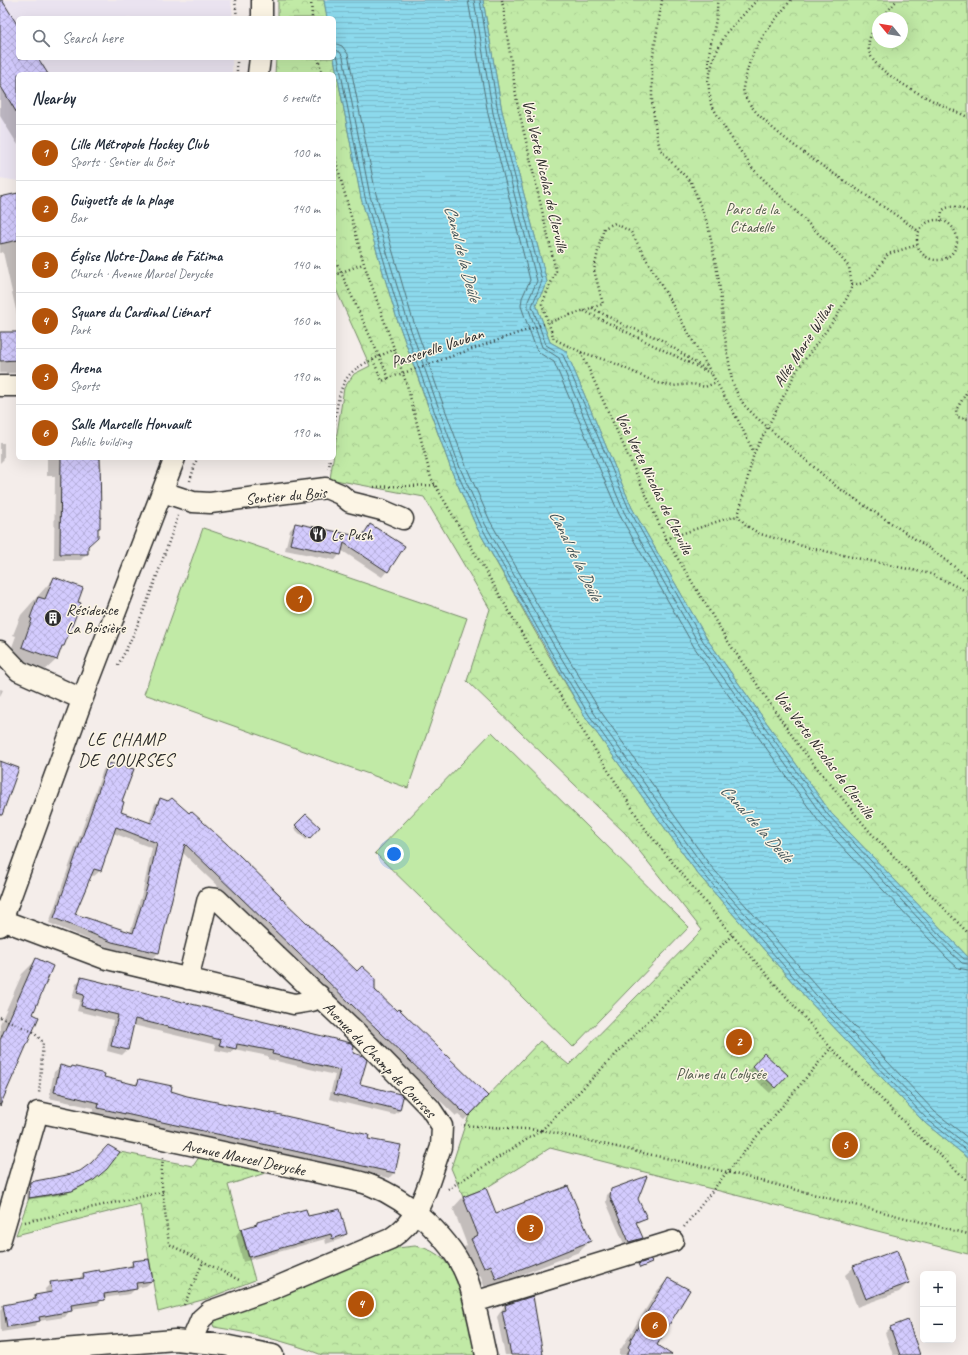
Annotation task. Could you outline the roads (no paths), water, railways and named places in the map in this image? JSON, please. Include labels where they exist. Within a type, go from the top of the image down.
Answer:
[{"type":"street","points":[[262,0],[262,16]]},
{"type":"street","points":[[258,72],[260,60]]},
{"type":"street","points":[[0,386],[16,386]]},
{"type":"street","points":[[1,923],[6,892],[174,460]]},
{"type":"street","name":"Sentier du Bois","points":[[163,492],[200,503],[210,503],[326,488],[340,494],[350,502],[382,510],[404,519]]},
{"type":"street","points":[[0,651],[18,671],[82,699]]},
{"type":"street","name":"Avenue du Champ de Courses","points":[[188,979],[208,898],[214,898],[222,902],[318,995],[430,1108],[442,1126],[441,1147],[416,1214]]},
{"type":"street","name":"Avenue du Champ de Courses","points":[[1,923],[103,958],[294,1004],[312,1001],[318,995]]},
{"type":"street","name":"Avenue Marcel Derycke","points":[[2,1234],[38,1112],[369,1184],[398,1200],[416,1214],[442,1237],[452,1250],[466,1277],[474,1302],[486,1355]]},
{"type":"street","points":[[192,1340],[201,1319],[205,1314],[261,1293],[390,1239],[400,1232],[416,1214]]},
{"type":"street","points":[[474,1302],[673,1241]]},
{"type":"street","points":[[0,1354],[142,1341],[192,1340],[241,1347],[273,1355]]},
{"type":"water","name":"Canal de la Deûle","points":[[324,0],[483,0],[502,111],[547,282],[536,304],[550,342],[566,351],[632,508],[707,639],[831,813],[968,957],[968,1158],[925,1123],[809,1001],[697,873],[586,718],[477,528],[452,472],[397,319],[361,198],[334,60],[336,60],[336,16],[327,16]]},
{"type":"place","name":"Le Push","points":[[318,534]]},
{"type":"place","name":"Lille Métropole Hockey Club","points":[[299,599]]},
{"type":"place","name":"Résidence La Boisière","points":[[53,618]]},
{"type":"place","name":"Guiguette de la plage","points":[[739,1042]]},
{"type":"place","name":"Arena","points":[[845,1145]]},
{"type":"place","name":"Église Notre-Dame de Fátima","points":[[530,1228]]},
{"type":"place","name":"Square du Cardinal Liénart","points":[[361,1304]]},
{"type":"place","name":"Salle Marcelle Honvault","points":[[654,1325]]},
{"type":"district","name":"LE CHAMP DE COURSES","points":[[126,749]]},
{"type":"park label","name":"Parc de la Citadelle","points":[[752,217]]},
{"type":"park label","name":"Plaine du Colysée","points":[[721,1073]]}]
